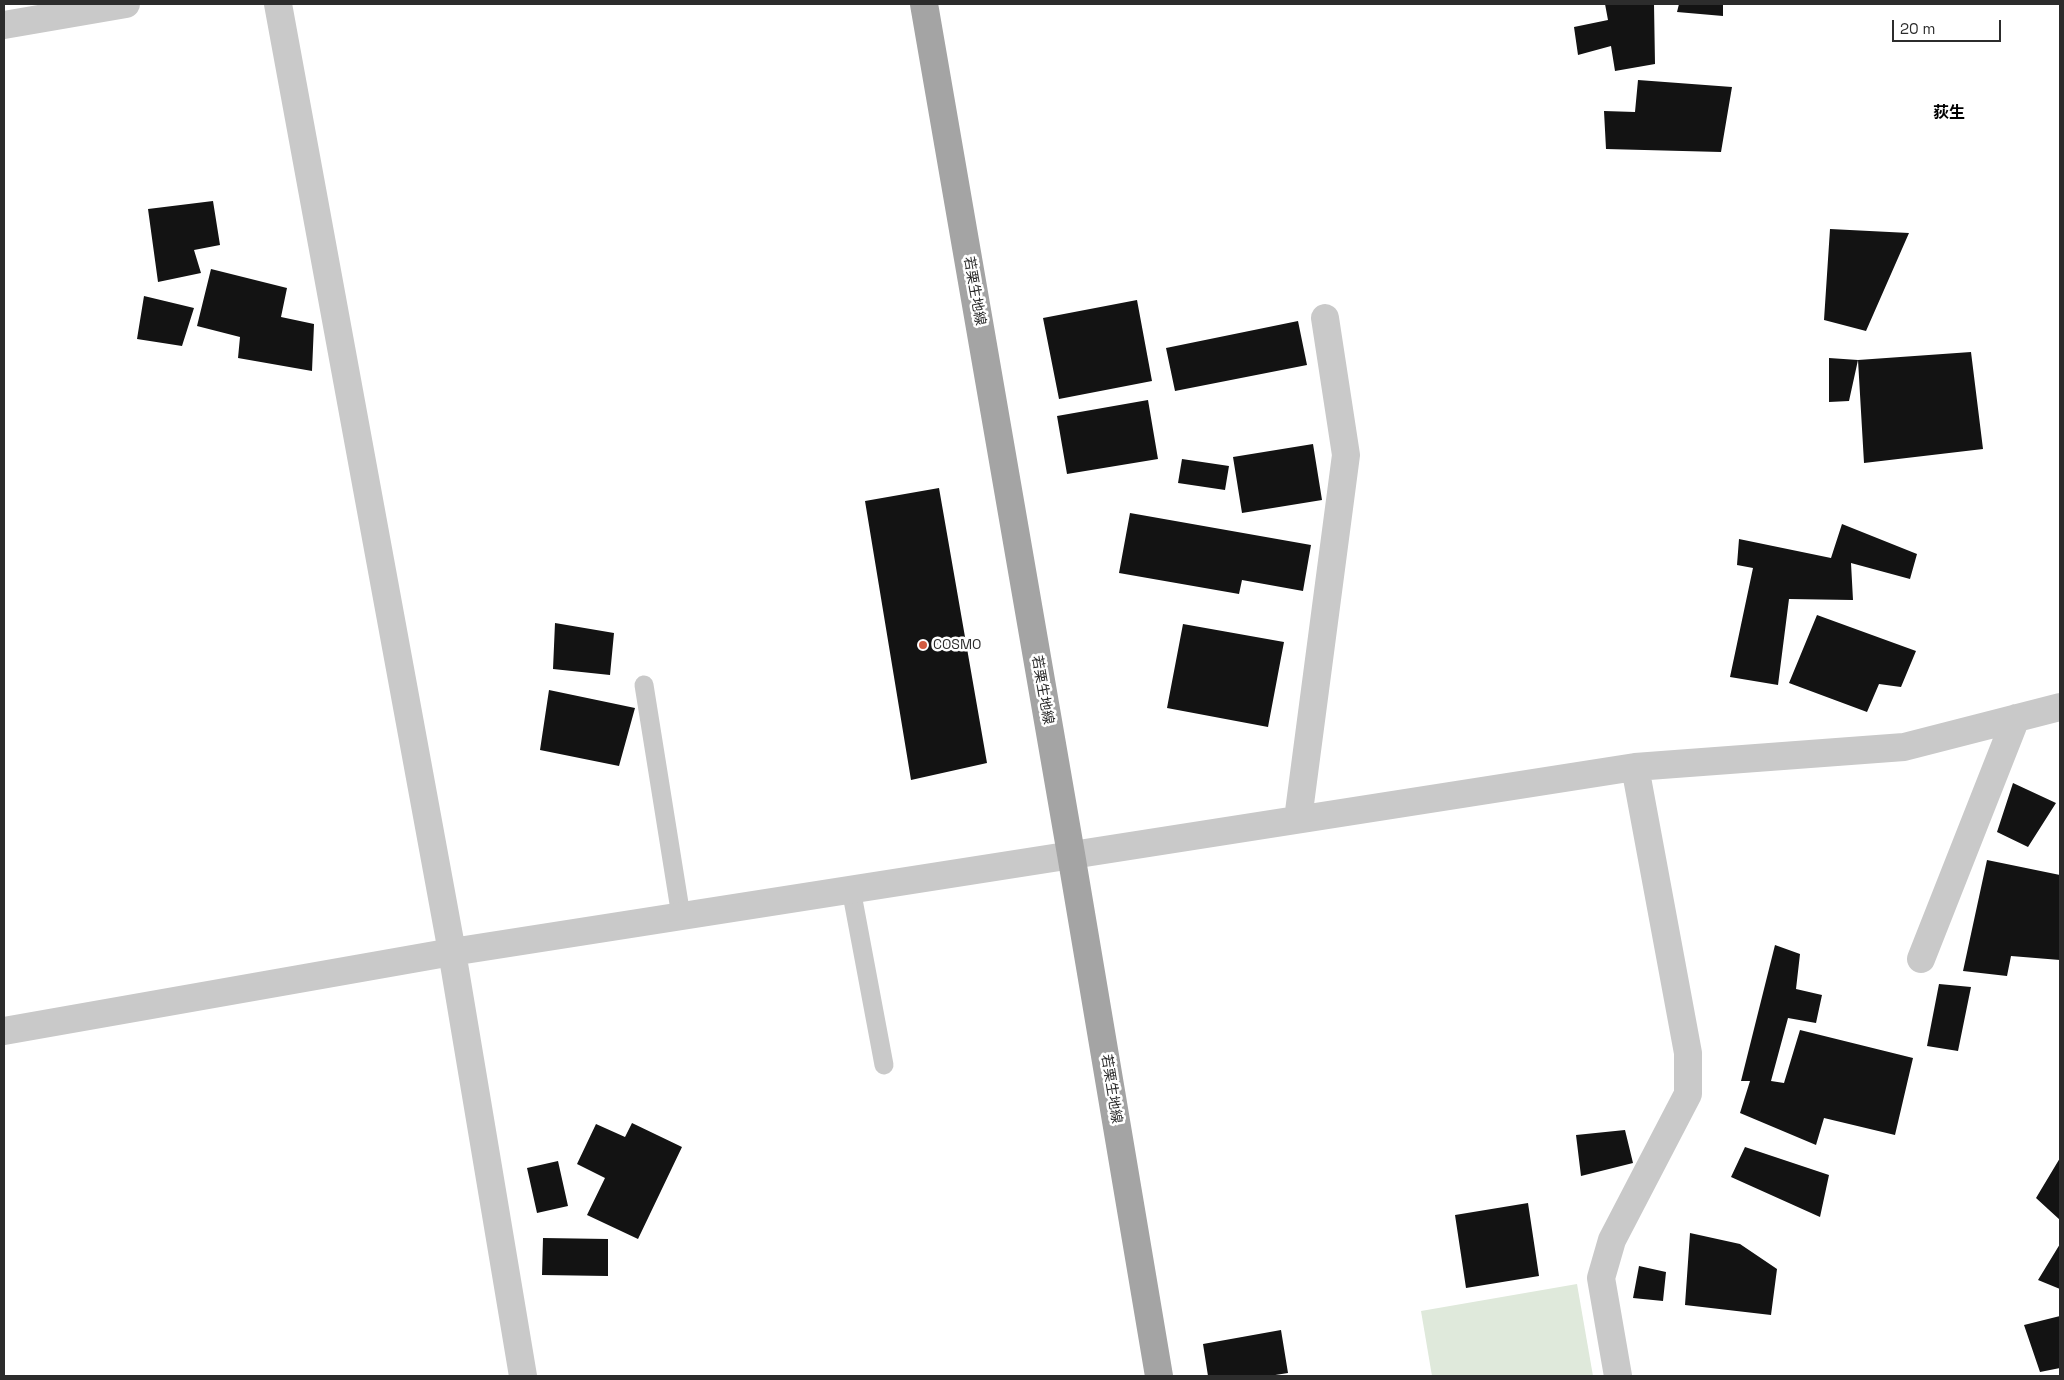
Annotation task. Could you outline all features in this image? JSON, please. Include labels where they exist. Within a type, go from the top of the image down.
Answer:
[{"type":"main road","name":"若栗生地線","points":[[924,4],[1159,1376]]},
{"type":"street","points":[[4,25],[126,4]]},
{"type":"street","points":[[278,4],[452,952],[523,1376]]},
{"type":"street","points":[[1298,819],[1346,456],[1325,318]]},
{"type":"street","points":[[4,1031],[452,952],[1635,767],[1904,747],[2060,707]]},
{"type":"street","points":[[1921,960],[2016,718]]},
{"type":"street","points":[[1618,1376],[1601,1278],[1612,1240],[1688,1094],[1688,1053],[1635,767]]},
{"type":"lane","points":[[644,685],[681,916]]},
{"type":"lane","points":[[851,889],[884,1065]]},
{"type":"green space","points":[[1577,1284],[1593,1376],[1432,1376],[1421,1311]]},
{"type":"building","points":[[1605,4],[1654,4],[1655,64],[1615,71],[1611,46],[1578,55],[1574,27],[1608,20]]},
{"type":"building","points":[[1679,4],[1723,4],[1723,16],[1677,12]]},
{"type":"building","points":[[1638,80],[1732,87],[1721,152],[1606,149],[1604,111],[1635,112]]},
{"type":"building","points":[[213,201],[220,245],[194,250],[201,273],[158,282],[148,209]]},
{"type":"building","points":[[1830,229],[1909,233],[1866,331],[1824,320]]},
{"type":"building","points":[[211,269],[287,288],[281,317],[314,324],[312,371],[238,358],[240,337],[197,326]]},
{"type":"building","points":[[144,296],[194,308],[182,346],[137,339]]},
{"type":"building","points":[[1137,300],[1152,381],[1059,399],[1043,318]]},
{"type":"building","points":[[1298,321],[1307,365],[1175,391],[1166,348]]},
{"type":"building","points":[[1971,352],[1983,449],[1864,463],[1858,360]]},
{"type":"building","points":[[1829,358],[1858,360],[1849,401],[1829,402]]},
{"type":"building","points":[[1148,400],[1158,459],[1067,474],[1057,416]]},
{"type":"building","points":[[1313,444],[1322,500],[1242,513],[1233,457]]},
{"type":"building","points":[[1182,459],[1229,466],[1225,490],[1178,483]]},
{"type":"building","points":[[939,488],[987,763],[911,780],[865,501]]},
{"type":"building","points":[[1130,513],[1311,545],[1303,591],[1242,580],[1239,594],[1119,573]]},
{"type":"building","points":[[1842,524],[1917,554],[1910,579],[1851,563],[1853,600],[1789,599],[1778,685],[1730,677],[1753,568],[1737,565],[1739,539],[1831,558]]},
{"type":"building","points":[[1817,615],[1916,651],[1901,687],[1879,684],[1867,712],[1789,683]]},
{"type":"building","points":[[555,623],[614,633],[610,675],[553,669]]},
{"type":"building","points":[[1183,624],[1284,642],[1268,727],[1167,708]]},
{"type":"building","points":[[549,690],[635,708],[619,766],[540,750]]},
{"type":"building","points":[[2013,783],[2056,803],[2028,847],[1997,832]]},
{"type":"building","points":[[1987,860],[2060,875],[2060,960],[2011,956],[2007,976],[1963,971]]},
{"type":"building","points":[[1775,945],[1800,954],[1796,989],[1822,995],[1816,1023],[1788,1018],[1771,1081],[1784,1083],[1800,1030],[1913,1058],[1895,1135],[1824,1118],[1816,1145],[1740,1113],[1750,1081],[1741,1081]]},
{"type":"building","points":[[1939,984],[1971,987],[1958,1051],[1927,1046]]},
{"type":"building","points":[[632,1123],[682,1147],[638,1239],[587,1215],[605,1178],[577,1164],[596,1124],[625,1137]]},
{"type":"building","points":[[1625,1130],[1633,1163],[1581,1176],[1576,1135]]},
{"type":"building","points":[[1745,1147],[1829,1175],[1820,1217],[1731,1177]]},
{"type":"building","points":[[2060,1158],[2060,1220],[2036,1198]]},
{"type":"building","points":[[558,1161],[568,1206],[537,1213],[527,1168]]},
{"type":"building","points":[[1528,1203],[1539,1276],[1466,1288],[1455,1215]]},
{"type":"building","points":[[1690,1233],[1740,1244],[1777,1269],[1771,1315],[1685,1305]]},
{"type":"building","points":[[543,1238],[608,1239],[608,1276],[542,1275]]},
{"type":"building","points":[[2060,1244],[2060,1289],[2038,1280]]},
{"type":"building","points":[[1639,1266],[1666,1272],[1663,1301],[1633,1298]]},
{"type":"building","points":[[2060,1316],[2060,1368],[2040,1372],[2024,1325]]},
{"type":"building","points":[[1281,1330],[1288,1373],[1269,1376],[1208,1376],[1203,1344]]},
{"type":"place","name":"COSMO","points":[[923,645]]},
{"type":"district","name":"荻生","points":[[1949,114]]}]
